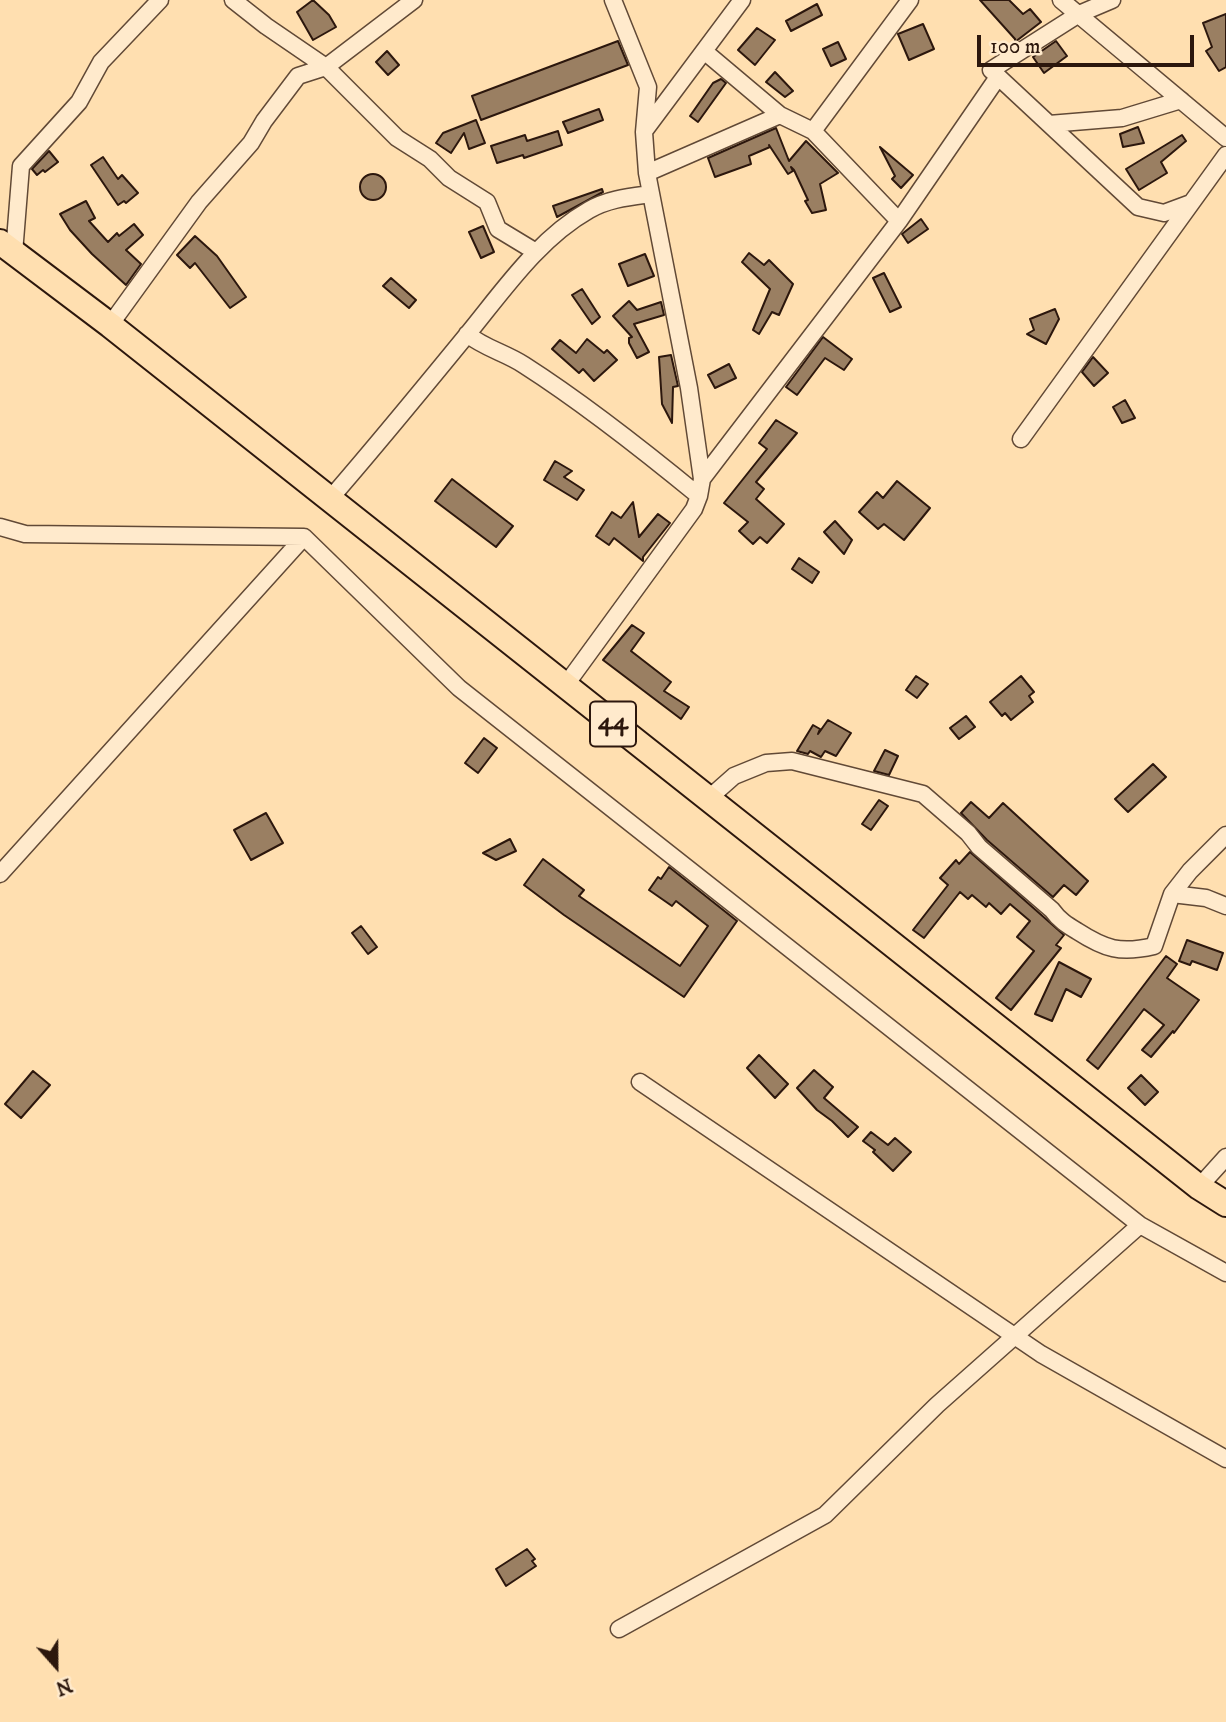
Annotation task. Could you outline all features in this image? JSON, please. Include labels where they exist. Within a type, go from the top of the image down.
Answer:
[{"type":"main road","name":"44","points":[[7,247],[110,325],[1199,1187],[1226,1203]]},
{"type":"street","points":[[7,247],[21,166],[79,102],[101,62],[160,0]]},
{"type":"street","points":[[233,0],[326,67],[397,138],[430,159],[449,178],[487,202],[498,229],[536,252]]},
{"type":"street","points":[[110,325],[199,202],[251,143],[298,76],[326,67],[414,0]]},
{"type":"street","points":[[565,686],[694,509],[702,479],[689,388],[647,173],[643,132],[648,87],[613,0]]},
{"type":"street","points":[[643,132],[742,0]]},
{"type":"street","points":[[813,131],[910,0]]},
{"type":"street","points":[[1061,0],[1226,138]]},
{"type":"street","points":[[1112,0],[1079,14],[991,70],[1138,207],[1164,213],[1191,203]]},
{"type":"street","points":[[704,51],[780,115],[813,131],[899,221]]},
{"type":"street","points":[[702,479],[899,221],[998,77]]},
{"type":"street","points":[[1049,124],[1122,118],[1181,100]]},
{"type":"street","points":[[647,173],[780,115]]},
{"type":"street","points":[[1021,439],[1226,155]]},
{"type":"street","points":[[329,500],[536,252],[569,222],[591,208],[613,199],[651,194]]},
{"type":"street","points":[[467,334],[522,363],[629,439],[699,496]]},
{"type":"street","points":[[0,527],[25,534],[304,537]]},
{"type":"street","points":[[0,874],[304,537]]},
{"type":"street","name":"44","points":[[304,537],[458,688],[1140,1225],[1226,1273]]},
{"type":"street","points":[[708,799],[734,776],[766,763],[792,761],[923,794],[968,832],[979,847],[1059,920],[1107,949],[1134,951],[1154,946],[1172,894],[1226,835]]},
{"type":"street","points":[[1172,894],[1206,898],[1226,906]]},
{"type":"street","points":[[640,1082],[1041,1354],[1226,1459]]},
{"type":"street","points":[[1199,1187],[1226,1157]]},
{"type":"street","points":[[619,1629],[825,1515],[937,1405],[1140,1225]]},
{"type":"building","points":[[313,0],[329,15],[336,27],[313,40],[297,12]]},
{"type":"building","points":[[980,0],[1009,0],[1023,14],[1030,9],[1041,22],[1015,42]]},
{"type":"building","points":[[817,4],[822,15],[791,31],[786,21]]},
{"type":"building","points":[[1226,14],[1226,67],[1219,71],[1206,51],[1212,47],[1203,23]]},
{"type":"building","points":[[923,24],[934,49],[909,60],[898,34]]},
{"type":"building","points":[[757,28],[775,40],[755,65],[738,50]]},
{"type":"building","points":[[618,41],[628,65],[481,120],[472,96]]},
{"type":"building","points":[[1056,41],[1067,56],[1044,73],[1033,57]]},
{"type":"building","points":[[838,42],[846,59],[831,66],[823,49]]},
{"type":"building","points":[[387,51],[399,65],[388,75],[376,62]]},
{"type":"building","points":[[775,72],[793,91],[785,97],[766,82]]},
{"type":"building","points":[[721,79],[726,83],[698,122],[690,116],[713,83]]},
{"type":"building","points":[[599,109],[603,120],[568,133],[563,122]]},
{"type":"building","points":[[476,120],[485,143],[469,149],[464,133],[451,153],[436,143],[443,133]]},
{"type":"building","points":[[1138,127],[1144,143],[1123,147],[1120,134]]},
{"type":"building","points":[[776,128],[789,161],[806,141],[838,173],[820,184],[826,210],[812,213],[794,170],[791,167],[793,171],[788,174],[769,145],[770,147],[749,156],[751,164],[715,177],[708,158]]},
{"type":"building","points":[[558,131],[562,145],[524,158],[523,155],[497,163],[491,146],[525,135],[527,141]]},
{"type":"building","points":[[1182,135],[1186,141],[1161,162],[1167,173],[1139,190],[1126,169]]},
{"type":"building","points":[[880,147],[913,175],[901,188],[892,179],[895,176]]},
{"type":"building","points":[[49,151],[58,162],[37,175],[32,169]]},
{"type":"building","points":[[103,157],[118,179],[122,175],[138,193],[126,203],[124,201],[118,205],[91,165]]},
{"type":"building","points":[[373,174],[382,178],[386,187],[382,196],[373,200],[364,196],[360,187],[364,178]]},
{"type":"building","points":[[602,189],[603,192],[557,217],[553,206]]},
{"type":"building","points":[[86,201],[95,218],[89,221],[108,242],[117,233],[119,236],[134,224],[143,235],[126,250],[141,264],[126,285],[92,254],[70,230],[60,214]]},
{"type":"building","points":[[921,219],[928,229],[908,243],[902,234]]},
{"type":"building","points":[[483,226],[494,252],[481,258],[469,232]]},
{"type":"building","points":[[195,236],[217,256],[246,297],[230,308],[195,263],[190,268],[177,255]]},
{"type":"building","points":[[749,253],[764,265],[769,260],[793,284],[779,315],[772,312],[759,334],[753,330],[770,289],[742,262]]},
{"type":"building","points":[[645,254],[654,276],[628,286],[619,264]]},
{"type":"building","points":[[884,273],[901,307],[890,312],[873,278]]},
{"type":"building","points":[[391,278],[416,300],[409,308],[383,286]]},
{"type":"building","points":[[582,289],[600,317],[592,324],[572,295]]},
{"type":"building","points":[[629,301],[637,310],[661,302],[664,315],[634,324],[649,352],[637,358],[629,343],[629,338],[632,337],[613,316]]},
{"type":"building","points":[[1055,309],[1059,319],[1046,344],[1027,334],[1034,330],[1030,319]]},
{"type":"building","points":[[823,337],[852,359],[844,370],[825,358],[797,395],[786,387]]},
{"type":"building","points":[[587,339],[604,353],[607,350],[617,360],[594,381],[583,369],[579,373],[552,349],[560,340],[576,353]]},
{"type":"building","points":[[671,355],[678,386],[673,387],[672,423],[662,404],[659,357]]},
{"type":"building","points":[[1093,357],[1108,373],[1094,386],[1082,372]]},
{"type":"building","points":[[729,364],[736,378],[715,388],[708,375]]},
{"type":"building","points":[[1125,400],[1135,418],[1122,423],[1113,407]]},
{"type":"building","points":[[776,420],[797,433],[756,482],[764,489],[756,499],[784,524],[767,543],[760,537],[753,544],[739,531],[748,522],[724,503],[767,449],[759,443]]},
{"type":"building","points":[[555,461],[572,471],[564,477],[584,490],[577,500],[544,480]]},
{"type":"building","points":[[452,479],[513,526],[496,547],[435,501]]},
{"type":"building","points":[[897,481],[930,508],[904,540],[884,524],[878,529],[859,512],[877,492],[883,498]]},
{"type":"building","points":[[633,502],[639,537],[658,514],[670,523],[643,557],[643,561],[614,538],[609,545],[596,536],[612,512],[621,518]]},
{"type":"building","points":[[835,521],[852,540],[844,554],[824,532]]},
{"type":"building","points":[[799,558],[819,572],[812,583],[792,569]]},
{"type":"building","points":[[632,625],[644,633],[631,651],[671,682],[664,691],[689,707],[681,719],[603,660]]},
{"type":"building","points":[[916,676],[928,684],[917,698],[906,690]]},
{"type":"building","points":[[1021,676],[1034,692],[1029,696],[1033,702],[1011,720],[1005,713],[1002,716],[990,702]]},
{"type":"building","points":[[966,716],[975,727],[959,739],[950,728]]},
{"type":"building","points":[[828,720],[851,733],[836,756],[825,751],[821,757],[810,751],[808,754],[797,751],[813,725],[820,729],[818,734]]},
{"type":"building","points":[[484,738],[497,748],[478,773],[465,763]]},
{"type":"building","points":[[885,750],[898,756],[889,775],[874,771]]},
{"type":"building","points":[[1153,764],[1166,777],[1128,812],[1115,799]]},
{"type":"building","points":[[879,800],[888,806],[871,830],[862,824]]},
{"type":"building","points":[[971,802],[989,818],[1003,803],[1088,881],[1076,895],[1064,885],[1053,897],[987,840],[961,813]]},
{"type":"building","points":[[266,813],[283,843],[251,860],[234,830]]},
{"type":"building","points":[[510,839],[516,851],[496,860],[483,853]]},
{"type":"building","points":[[970,852],[1064,935],[1056,945],[1061,948],[1011,1010],[996,998],[1034,951],[1017,937],[1030,921],[1010,904],[1001,914],[989,903],[986,907],[972,895],[968,899],[960,892],[924,938],[913,930],[948,885],[940,878],[956,860],[959,864]]},
{"type":"building","points":[[543,859],[584,890],[579,896],[680,966],[708,926],[676,901],[672,906],[649,890],[669,867],[737,921],[684,997],[524,885]]},
{"type":"building","points":[[361,926],[377,947],[368,954],[352,933]]},
{"type":"building","points":[[1187,940],[1223,953],[1217,970],[1192,961],[1190,965],[1179,961]]},
{"type":"building","points":[[1166,956],[1177,964],[1167,978],[1199,1000],[1174,1033],[1173,1031],[1151,1057],[1142,1050],[1164,1025],[1144,1009],[1098,1069],[1087,1060]]},
{"type":"building","points":[[1059,962],[1091,979],[1081,997],[1066,989],[1052,1021],[1035,1014]]},
{"type":"building","points":[[759,1055],[788,1084],[775,1098],[747,1068]]},
{"type":"building","points":[[814,1070],[833,1087],[824,1098],[858,1127],[848,1137],[797,1088]]},
{"type":"building","points":[[33,1071],[50,1085],[21,1118],[5,1104]]},
{"type":"building","points":[[1141,1075],[1158,1092],[1145,1105],[1128,1088]]},
{"type":"building","points":[[871,1132],[888,1145],[895,1138],[911,1152],[893,1171],[873,1152],[875,1150],[863,1141]]},
{"type":"building","points":[[527,1549],[535,1559],[532,1561],[536,1566],[506,1586],[496,1569]]}]
